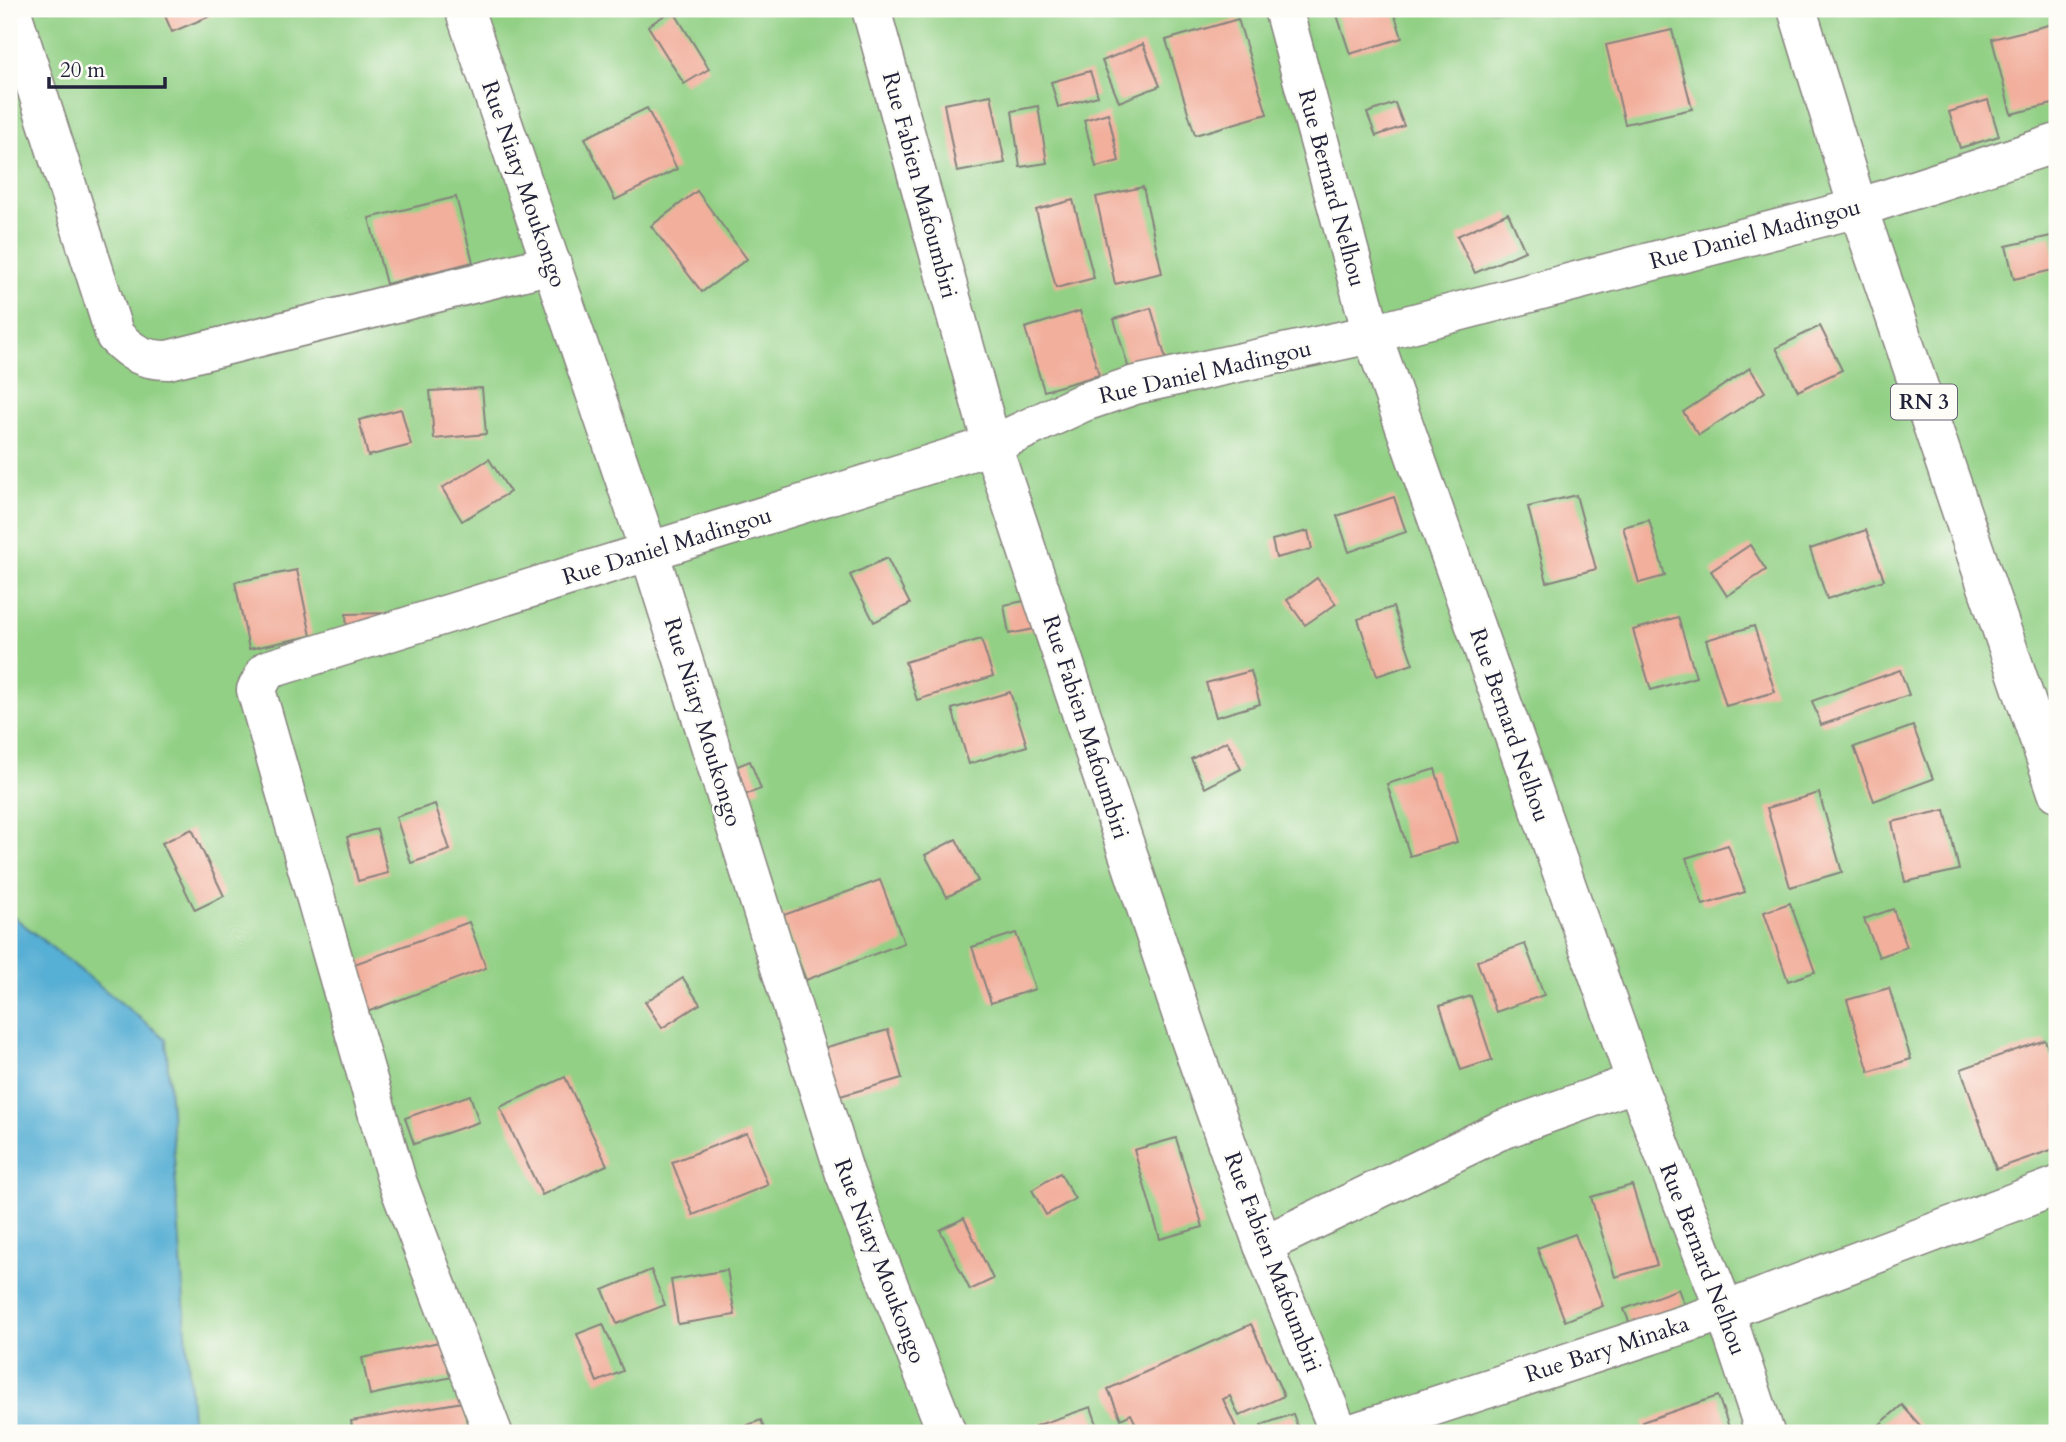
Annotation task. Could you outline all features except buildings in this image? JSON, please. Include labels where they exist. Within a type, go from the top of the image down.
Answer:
[{"type":"main road","points":[[11,9],[115,337],[132,354],[148,360],[167,360],[552,264]]},
{"type":"main road","name":"Rue Niaty Moukongo","points":[[464,9],[649,551],[845,1174],[947,1433]]},
{"type":"main road","name":"Rue Fabien Mafoumbiri","points":[[871,9],[992,445],[1187,1031],[1263,1245],[1339,1433]]},
{"type":"main road","name":"Rue Bernard Nelhou","points":[[1283,9],[1372,334],[1636,1082],[1725,1311],[1765,1433]]},
{"type":"main road","name":"RN 3","points":[[1797,9],[1858,208],[2057,792]]},
{"type":"main road","name":"Rue Daniel Madingou","points":[[493,1433],[397,1181],[256,690],[267,670],[992,445],[1084,402],[1135,385],[1372,334],[1858,208],[2057,143]]},
{"type":"main road","points":[[1263,1245],[1499,1131],[1636,1082]]},
{"type":"main road","name":"Rue Bary Minaka","points":[[1352,1433],[1725,1311],[2057,1186]]},
{"type":"green space","points":[[9,9],[2057,9],[2057,1433],[9,1433]]},
{"type":"water","points":[[9,913],[166,1039],[193,1433],[9,1433]]}]
